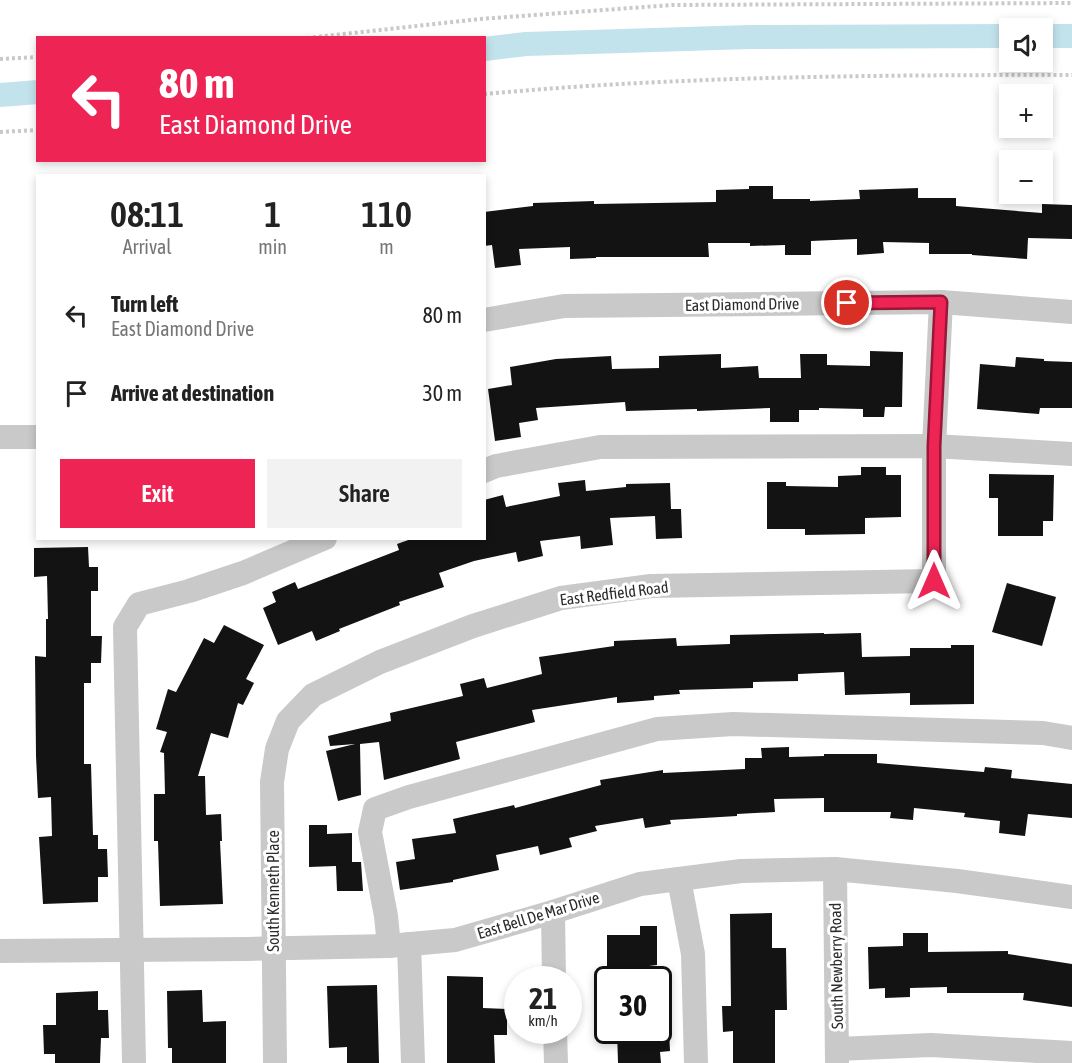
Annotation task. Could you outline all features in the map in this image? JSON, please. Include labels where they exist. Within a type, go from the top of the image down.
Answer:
[{"type":"street","name":"East Diamond Drive","points":[[486,320],[564,306],[941,302],[1072,312]]},
{"type":"street","points":[[934,446],[941,302]]},
{"type":"street","points":[[0,437],[36,437]]},
{"type":"street","points":[[486,470],[496,466],[600,447],[934,446],[1072,454]]},
{"type":"street","name":"East Redfield Road","points":[[288,721],[313,695],[380,662],[473,626],[561,598],[651,586],[934,581],[934,446]]},
{"type":"street","points":[[134,1063],[125,627],[139,604],[189,591],[243,573],[320,540]]},
{"type":"street","name":"South Kenneth Place","points":[[276,1063],[272,782],[277,749],[288,721]]},
{"type":"street","points":[[413,1063],[399,945],[386,916],[370,832],[375,809],[409,797],[657,729],[733,723],[1043,733],[1072,738]]},
{"type":"street","name":"East Bell De Mar Drive","points":[[0,951],[399,945],[455,940],[640,884],[741,871],[835,869],[957,881],[1072,897]]},
{"type":"street","name":"South Newberry Road","points":[[835,869],[837,1056]]},
{"type":"street","points":[[679,879],[693,954],[696,1063]]},
{"type":"street","points":[[553,912],[554,966]]},
{"type":"street","points":[[555,1044],[556,1063]]},
{"type":"street","points":[[837,1056],[931,1045],[1072,1053]]},
{"type":"path","points":[[326,36],[480,19],[672,5],[1072,3]]},
{"type":"path","points":[[0,59],[36,57]]},
{"type":"path","points":[[486,94],[666,81],[914,75],[1072,75]]},
{"type":"path","points":[[0,132],[36,130]]},
{"type":"building","points":[[773,186],[773,199],[810,199],[810,201],[860,199],[859,190],[918,188],[918,198],[956,198],[956,206],[1042,213],[1042,204],[1072,205],[1072,239],[1028,238],[1027,259],[972,254],[929,254],[929,243],[883,242],[884,253],[857,255],[857,239],[811,241],[811,255],[785,255],[785,245],[750,246],[750,243],[708,243],[709,257],[570,259],[570,247],[519,249],[521,265],[495,268],[492,245],[486,246],[486,212],[533,206],[533,203],[716,202],[716,190]]},
{"type":"building","points":[[870,351],[903,352],[902,407],[885,407],[884,417],[863,417],[863,409],[819,408],[819,410],[799,410],[799,422],[770,422],[770,408],[626,411],[625,402],[536,408],[538,420],[519,423],[521,437],[495,441],[488,389],[512,385],[510,367],[556,359],[611,356],[612,369],[659,368],[659,356],[721,354],[721,368],[758,366],[759,378],[801,378],[800,354],[827,354],[827,365],[870,366]]},
{"type":"building","points":[[1016,357],[1072,362],[1072,408],[1040,408],[1039,414],[977,409],[980,364],[1015,367]]},
{"type":"building","points":[[861,467],[886,467],[886,475],[901,475],[901,517],[865,518],[865,534],[805,535],[805,529],[767,529],[767,482],[786,482],[786,486],[838,487],[838,476],[861,475]]},
{"type":"building","points":[[989,474],[1054,475],[1053,521],[1043,521],[1043,536],[998,536],[998,498],[989,498]]},
{"type":"building","points":[[585,480],[586,491],[626,487],[626,484],[670,483],[671,509],[681,509],[682,538],[656,539],[655,516],[610,518],[613,545],[581,549],[580,536],[540,541],[543,556],[518,562],[516,552],[474,561],[439,573],[444,587],[399,602],[400,605],[339,629],[340,631],[316,641],[312,631],[278,645],[263,608],[276,602],[272,592],[295,582],[298,589],[399,550],[397,544],[408,540],[486,540],[486,499],[503,495],[506,507],[560,496],[558,483]]},
{"type":"building","points":[[88,547],[89,567],[98,567],[98,591],[91,591],[91,636],[102,636],[101,663],[91,663],[91,683],[84,683],[84,764],[91,764],[93,835],[98,835],[98,849],[107,849],[108,877],[98,877],[98,902],[43,904],[39,837],[52,836],[51,797],[38,798],[35,656],[46,657],[47,576],[34,577],[34,548]]},
{"type":"building","points":[[1007,583],[1056,597],[1042,646],[992,632]]},
{"type":"building","points":[[224,625],[264,645],[246,679],[254,683],[243,705],[238,703],[228,738],[211,733],[198,776],[205,776],[206,815],[221,814],[223,904],[160,906],[158,841],[154,841],[154,794],[165,794],[164,753],[160,752],[167,732],[156,729],[168,689],[176,692],[204,638],[214,643]]},
{"type":"building","points":[[861,633],[862,657],[910,656],[910,648],[951,648],[951,645],[974,645],[974,704],[910,705],[910,693],[845,695],[844,672],[798,674],[798,681],[753,682],[753,688],[679,690],[680,694],[654,696],[654,700],[617,703],[617,697],[532,710],[535,722],[456,742],[460,759],[384,780],[379,742],[360,744],[361,795],[338,801],[326,751],[355,744],[330,746],[328,736],[391,721],[390,713],[463,696],[460,684],[484,678],[487,688],[542,674],[539,657],[614,646],[614,641],[676,638],[677,646],[730,644],[730,635]]},
{"type":"building","points":[[789,747],[789,757],[824,756],[824,754],[877,754],[877,763],[984,772],[985,767],[1012,770],[1011,778],[1072,784],[1072,818],[1028,814],[1025,836],[999,833],[1000,821],[964,817],[965,813],[914,808],[913,820],[890,818],[891,812],[824,812],[824,798],[774,799],[775,812],[670,820],[671,824],[645,828],[643,818],[595,826],[597,831],[569,838],[572,847],[540,855],[538,846],[496,855],[499,870],[453,880],[453,882],[400,890],[396,862],[415,859],[412,839],[456,833],[453,819],[514,805],[515,808],[601,785],[600,780],[663,770],[663,773],[745,769],[745,758],[762,758],[761,748]]},
{"type":"building","points":[[309,825],[327,825],[327,834],[352,833],[352,862],[361,862],[363,891],[337,891],[336,866],[309,867]]},
{"type":"building","points":[[772,913],[772,948],[786,948],[787,1010],[775,1010],[775,1063],[733,1063],[733,1031],[723,1032],[722,1006],[731,1006],[730,914]]},
{"type":"building","points":[[640,926],[657,926],[657,965],[607,966],[607,935],[640,935]]},
{"type":"building","points":[[903,933],[928,933],[928,952],[1008,951],[1008,954],[1072,964],[1072,1007],[1023,1000],[1024,993],[947,993],[947,987],[910,988],[910,997],[885,998],[885,988],[869,989],[868,947],[903,946]]},
{"type":"building","points":[[447,976],[483,977],[483,1008],[504,1009],[504,1035],[494,1035],[495,1063],[447,1063]]},
{"type":"building","points":[[377,985],[379,1063],[347,1063],[347,1047],[329,1048],[327,986]]},
{"type":"building","points":[[202,990],[203,1022],[226,1021],[226,1063],[172,1063],[172,1048],[168,1048],[167,991]]},
{"type":"building","points":[[98,991],[98,1010],[108,1010],[109,1038],[101,1038],[100,1063],[55,1063],[55,1054],[44,1054],[43,1025],[56,1025],[56,993]]},
{"type":"building","points":[[617,1044],[670,1044],[670,1051],[660,1052],[661,1063],[618,1063]]},
{"type":"waterway","points":[[486,49],[526,44],[750,37],[999,36]]},
{"type":"waterway","points":[[1053,36],[1072,36]]},
{"type":"waterway","points":[[0,95],[36,92]]},
{"type":"route","points":[[847,303],[941,302],[934,446],[934,581]]}]
